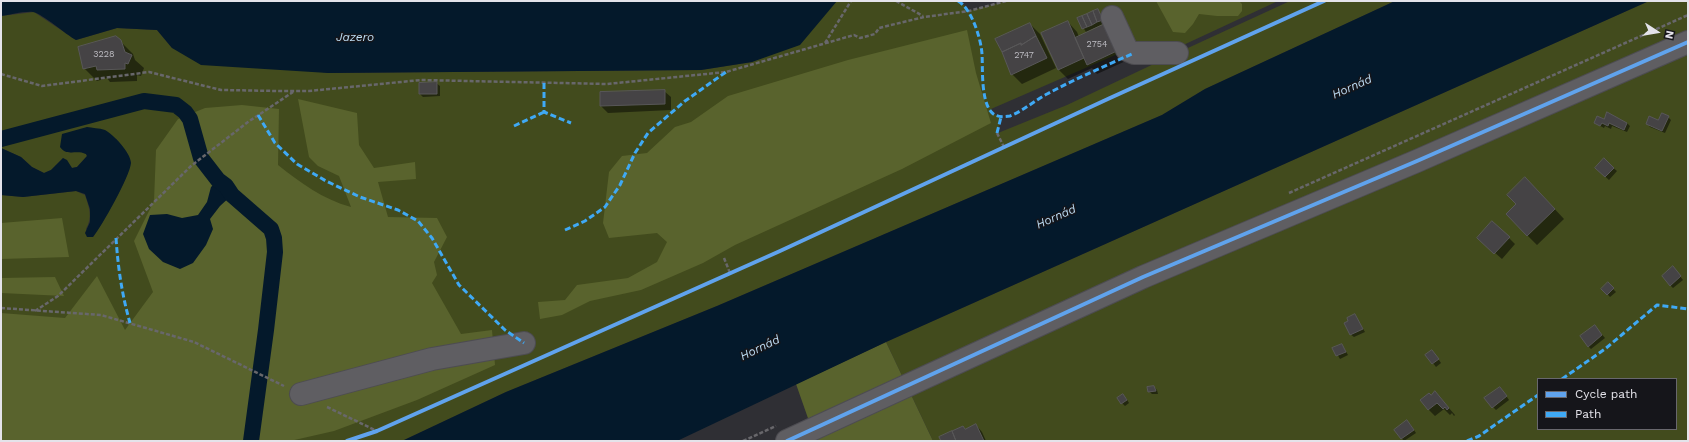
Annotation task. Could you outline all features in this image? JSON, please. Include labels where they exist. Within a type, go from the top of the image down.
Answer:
[{"type":"lane","points":[[1112,17],[1127,50],[1134,53],[1176,52]]},
{"type":"lane","points":[[787,441],[1143,277],[1417,161],[1688,42]]},
{"type":"lane","points":[[301,394],[432,360],[524,343]]},
{"type":"path","points":[[825,42],[851,1]]},
{"type":"path","points":[[896,1],[924,16]]},
{"type":"path","points":[[1,74],[42,86],[149,72],[221,90],[309,92],[421,80],[607,84],[726,72],[825,42],[854,35],[860,38],[876,34],[879,28],[924,16],[969,11],[1006,1]]},
{"type":"path","points":[[34,311],[58,296],[191,166],[248,122],[294,91]]},
{"type":"path","points":[[997,133],[1004,147]]},
{"type":"path","points":[[997,150],[1011,144]]},
{"type":"path","points":[[724,258],[730,273]]},
{"type":"path","points":[[723,276],[737,270]]},
{"type":"path","points":[[1,308],[101,315],[194,342],[270,379]]},
{"type":"path","points":[[369,433],[384,428]]},
{"type":"green space","points":[[837,1],[958,1],[969,11],[1006,1],[1278,1],[1179,47],[1127,50],[991,109],[994,114],[1001,117],[998,133],[1067,105],[1290,1],[1395,1],[1205,89],[1162,115],[717,306],[506,392],[402,441],[1,441],[1,195],[23,197],[76,191],[85,195],[90,216],[86,229],[93,237],[126,178],[130,159],[116,139],[68,153],[80,151],[86,154],[87,156],[77,167],[72,168],[63,158],[51,170],[44,173],[32,167],[21,157],[1,148],[1,16],[34,12],[76,40],[117,28],[157,30],[172,48],[328,73],[701,70],[752,62]]},
{"type":"green space","points":[[1156,1],[1239,1],[1242,4],[1242,11],[1238,16],[1199,14],[1185,33],[1173,32]]},
{"type":"green space","points":[[1649,1],[1688,1],[1688,441],[933,441],[886,342]]},
{"type":"green space","points":[[967,30],[976,73],[991,123],[902,169],[735,245],[703,263],[641,290],[590,301],[562,315],[540,319],[538,302],[565,300],[577,285],[628,278],[657,262],[667,242],[657,233],[609,238],[603,223],[609,172],[622,156],[647,153],[675,127],[691,122],[728,96],[848,60]]},
{"type":"green space","points":[[298,99],[357,113],[359,145],[374,168],[415,162],[416,179],[378,182],[388,217],[437,218],[447,237],[434,262],[437,275],[432,283],[461,334],[492,330],[495,365],[417,400],[334,431],[290,441],[1,440],[1,313],[65,318],[97,276],[125,330],[153,292],[134,241],[154,201],[156,150],[178,119],[205,108],[242,105],[279,109],[278,165],[321,195],[340,204],[351,207],[339,176],[318,166],[309,157]]},
{"type":"green space","points":[[62,218],[69,257],[1,259],[1,223]]},
{"type":"green space","points":[[55,277],[64,296],[1,293],[1,278]]},
{"type":"green space","points":[[886,342],[933,441],[816,441],[796,384]]},
{"type":"water","name":"Jazero","points":[[1,1],[837,1],[800,45],[752,62],[701,70],[328,73],[201,65],[172,48],[157,30],[117,28],[76,40],[42,16],[33,12],[1,16]]},
{"type":"water","name":"Hornád","points":[[1395,1],[1649,1],[886,342],[677,441],[402,441],[506,392],[717,306],[1162,115],[1205,89]]},
{"type":"water","points":[[87,127],[105,130],[112,135],[125,149],[131,163],[126,178],[115,201],[103,223],[93,237],[87,237],[85,233],[90,222],[90,209],[85,194],[76,191],[23,197],[1,195],[1,148],[21,157],[32,167],[44,173],[51,170],[63,158],[67,160],[72,168],[77,167],[87,156],[86,154],[79,152],[66,152],[63,150],[60,147],[62,134]]},
{"type":"water","points":[[218,180],[226,186],[232,195],[220,206],[210,219],[213,229],[206,245],[193,263],[180,269],[163,262],[149,249],[143,234],[150,215],[167,214],[182,218],[198,215],[207,202],[211,187]]},
{"type":"building","points":[[1098,9],[1103,20],[1097,22],[1093,11]]},
{"type":"building","points":[[1093,11],[1097,22],[1092,25],[1087,14]]},
{"type":"building","points":[[1087,14],[1092,25],[1087,27],[1082,16]]},
{"type":"building","points":[[1082,16],[1087,27],[1082,29],[1077,18]]},
{"type":"building","points":[[1068,21],[1084,58],[1058,70],[1041,33]]},
{"type":"building","points":[[1030,23],[1036,36],[1021,45],[1021,43],[1002,52],[995,39]]},
{"type":"building","points":[[1107,23],[1119,50],[1087,65],[1075,38]]},
{"type":"building","points":[[116,36],[121,40],[125,52],[132,55],[128,64],[125,63],[125,69],[97,70],[96,66],[83,69],[78,47]]},
{"type":"building","points":[[1036,36],[1047,58],[1011,75],[1002,52],[1021,43],[1021,45]]},
{"type":"building","points":[[437,82],[437,94],[419,94],[419,83]]},
{"type":"building","points":[[665,90],[665,104],[600,106],[600,92]]},
{"type":"building","points":[[1607,112],[1627,123],[1624,130],[1609,123],[1608,126],[1602,123],[1600,126],[1594,123],[1597,116],[1604,119]]},
{"type":"building","points":[[1662,113],[1669,116],[1662,131],[1646,124],[1649,116],[1658,120]]},
{"type":"building","points":[[1604,158],[1614,168],[1605,177],[1595,168]]},
{"type":"building","points":[[1525,177],[1555,209],[1527,236],[1506,214],[1516,204],[1507,195]]},
{"type":"building","points":[[1492,221],[1510,237],[1494,254],[1477,238]]},
{"type":"building","points":[[1673,266],[1681,276],[1670,286],[1662,276]]},
{"type":"building","points":[[1608,282],[1614,288],[1607,295],[1601,289]]},
{"type":"building","points":[[1355,314],[1363,329],[1350,335],[1344,323],[1348,321],[1347,318]]},
{"type":"building","points":[[1595,325],[1602,335],[1588,347],[1580,336]]},
{"type":"building","points":[[1342,344],[1346,352],[1336,356],[1332,348]]},
{"type":"building","points":[[1432,350],[1439,359],[1432,364],[1425,355]]},
{"type":"building","points":[[1154,386],[1156,391],[1148,392],[1147,387]]},
{"type":"building","points":[[1500,387],[1507,396],[1492,408],[1484,398]]},
{"type":"building","points":[[1435,391],[1449,408],[1447,410],[1445,407],[1443,409],[1437,403],[1428,410],[1420,400],[1429,393],[1431,395]]},
{"type":"building","points":[[1123,394],[1127,400],[1121,404],[1117,398]]},
{"type":"building","points":[[1407,420],[1414,430],[1401,439],[1394,430]]},
{"type":"building","points":[[976,424],[984,441],[956,441],[952,431],[963,426],[965,429]]},
{"type":"building","points":[[952,431],[956,441],[941,441],[939,437]]},
{"type":"waterway","points":[[1,139],[144,101],[176,105],[185,112],[190,119],[201,158],[232,195],[271,229],[274,238],[275,252],[251,441]]},
{"type":"marked path","points":[[958,1],[968,11],[978,33],[982,54],[983,87],[985,96],[990,111],[997,116],[1006,117],[1015,114],[1058,88],[1134,53]]},
{"type":"marked path","points":[[565,230],[585,221],[605,207],[620,185],[635,153],[648,133],[685,101],[726,72]]},
{"type":"marked path","points":[[544,83],[544,112],[571,123]]},
{"type":"marked path","points":[[514,126],[544,112]]},
{"type":"marked path","points":[[258,115],[275,143],[297,164],[326,181],[360,197],[398,210],[418,221],[432,238],[459,285],[505,330],[524,343]]},
{"type":"marked path","points":[[997,133],[1001,117]]},
{"type":"marked path","points":[[116,238],[121,281],[130,323]]},
{"type":"marked path","points":[[1563,378],[1605,349],[1657,305],[1688,309]]},
{"type":"marked path","points":[[1467,441],[1479,436],[1537,396]]},
{"type":"cycle path","points":[[347,441],[377,431],[780,251],[1110,98],[1324,1]]},
{"type":"cycle path","points":[[787,441],[1143,277],[1417,161],[1688,42]]}]
